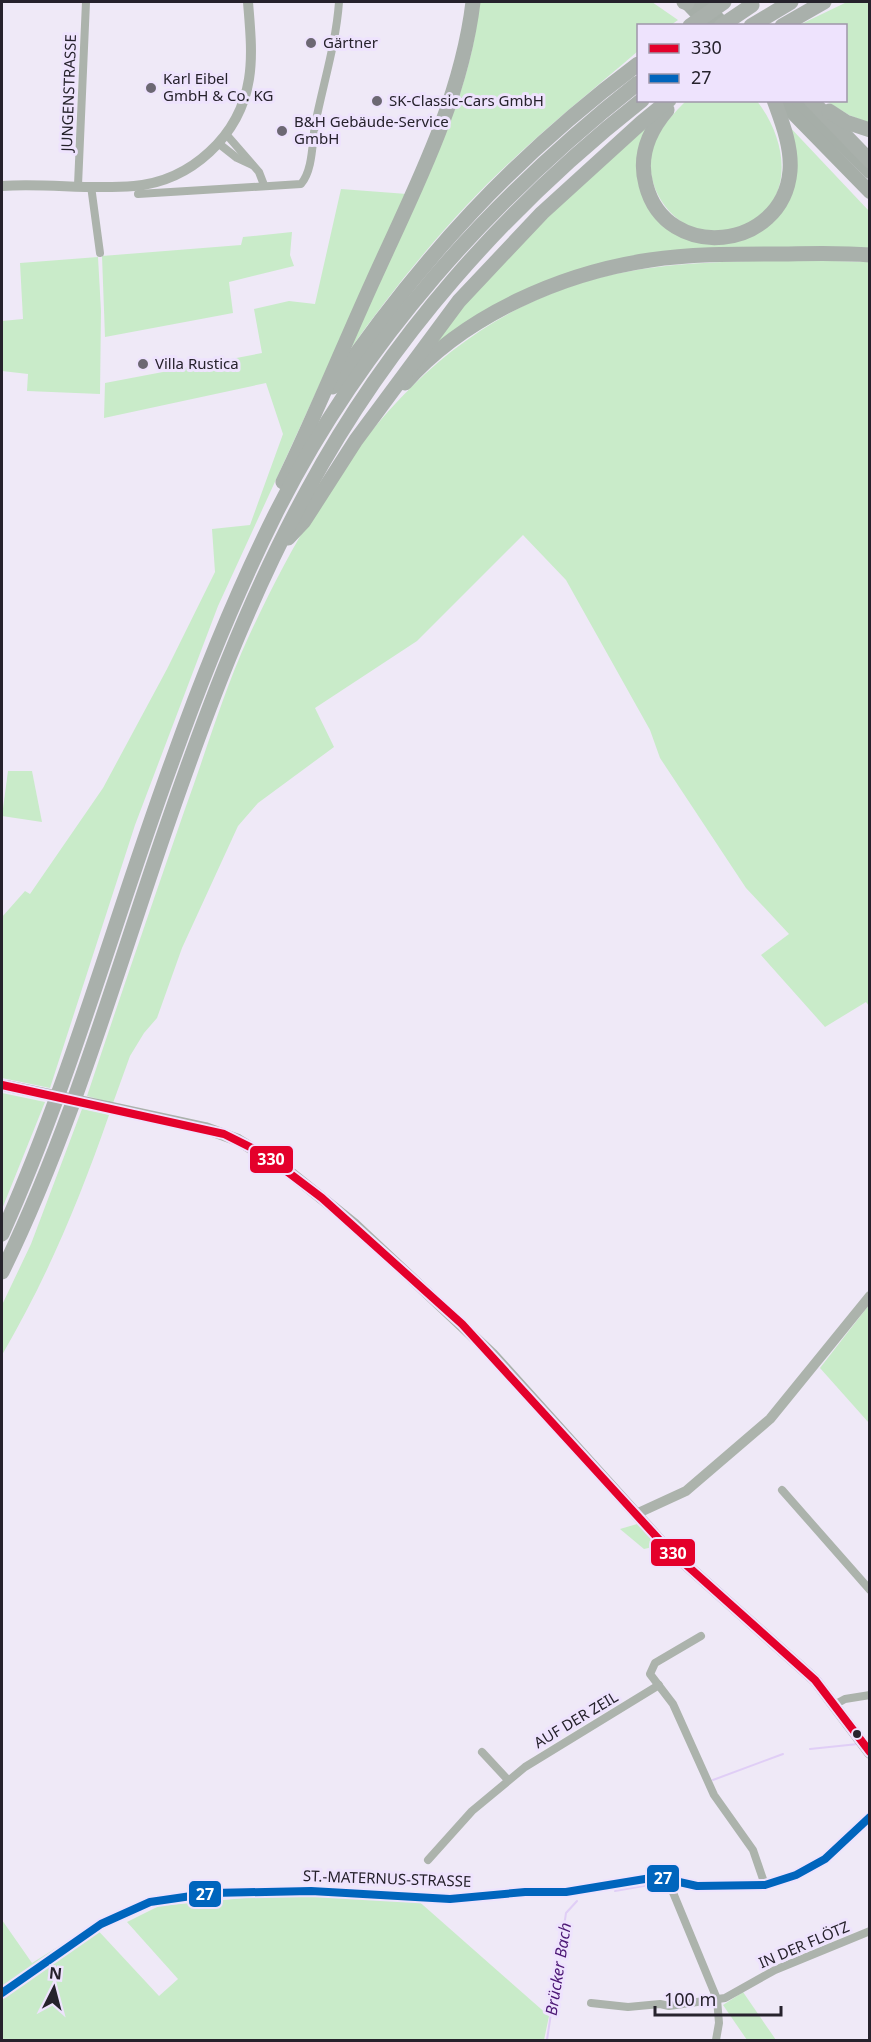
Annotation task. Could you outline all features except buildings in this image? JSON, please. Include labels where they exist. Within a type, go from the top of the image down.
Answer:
[{"type":"highway","points":[[260,547],[271,506],[318,410],[445,118],[465,53],[473,2]]},
{"type":"highway","points":[[690,2],[707,24]]},
{"type":"highway","points":[[690,2],[722,24]]},
{"type":"highway","points":[[715,2],[736,24]]},
{"type":"highway","points":[[693,24],[724,2]]},
{"type":"highway","points":[[757,21],[791,2]]},
{"type":"highway","points":[[786,24],[824,2]]},
{"type":"highway","points":[[724,24],[755,3]]},
{"type":"highway","points":[[318,410],[385,311],[451,233],[550,135],[637,66]]},
{"type":"highway","points":[[2,1234],[62,1085],[173,759],[213,654],[278,510],[325,427],[376,352],[431,281],[540,165],[637,85]]},
{"type":"highway","points":[[2,1272],[62,1131],[212,702],[246,616],[308,488],[364,397],[444,291],[522,206],[582,150],[640,102]]},
{"type":"highway","points":[[276,551],[304,521],[356,440],[428,339],[491,265],[574,183],[667,102]]},
{"type":"highway","points":[[675,102],[657,121],[645,147],[644,176],[648,192],[663,216],[674,225],[701,237],[715,239],[751,230],[770,215],[783,196],[790,171],[790,161],[787,140],[775,102]]},
{"type":"highway","points":[[782,102],[870,192]]},
{"type":"highway","points":[[800,102],[870,172]]},
{"type":"highway","points":[[815,102],[870,161]]},
{"type":"highway","points":[[816,102],[846,122],[870,130]]},
{"type":"highway","points":[[356,440],[411,377],[461,336],[504,309],[579,277],[615,267],[680,256],[870,255]]},
{"type":"main road","points":[[4,1085],[224,1134],[252,1147],[297,1178],[355,1225],[462,1324],[673,1554],[805,1671],[864,1746]]},
{"type":"street","name":"JUNGENSTRASSE","points":[[78,185],[86,2]]},
{"type":"street","points":[[2,186],[132,186],[157,182],[189,168],[222,138],[242,105],[249,78],[248,2]]},
{"type":"street","points":[[138,194],[301,184],[307,173],[315,124],[332,57],[339,2]]},
{"type":"street","points":[[222,138],[231,154],[252,165],[261,175],[264,185]]},
{"type":"street","points":[[91,186],[100,253]]},
{"type":"street","points":[[633,1510],[686,1491],[770,1419],[870,1296]]},
{"type":"street","points":[[782,1490],[870,1590]]},
{"type":"street","points":[[701,1636],[651,1667],[650,1674],[673,1704],[690,1735],[697,1760],[714,1795],[753,1850],[765,1885]]},
{"type":"street","name":"AUF DER ZEIL","points":[[428,1860],[464,1820],[525,1767],[659,1685]]},
{"type":"street","points":[[834,1705],[845,1699],[870,1695]]},
{"type":"street","points":[[482,1752],[508,1780]]},
{"type":"street","name":"ST.-MATERNUS-STRASSE","points":[[2,1993],[101,1924],[150,1902],[212,1893],[311,1891],[450,1899],[525,1892],[566,1892],[657,1877],[697,1886],[765,1885],[796,1875],[825,1859],[870,1817]]},
{"type":"street","points":[[667,1878],[717,1999],[719,2022],[717,2040]]},
{"type":"street","name":"IN DER FLÖTZ","points":[[591,2003],[628,2007],[660,2004],[669,2006],[725,1998],[775,1970],[870,1931]]},
{"type":"green space","points":[[479,2],[652,2],[678,20],[672,24],[637,24],[637,52],[528,145],[486,185],[405,277],[349,351],[445,134],[464,82],[476,29]]},
{"type":"green space","points":[[847,2],[869,2],[869,123],[849,115],[828,102],[847,102],[847,24],[801,24]]},
{"type":"green space","points":[[685,102],[758,102],[770,121],[778,142],[782,163],[780,183],[773,201],[761,216],[742,226],[717,232],[690,227],[668,210],[654,185],[651,158],[655,142],[669,120]]},
{"type":"green space","points":[[785,122],[869,211],[869,253],[762,251],[566,278],[413,370],[460,307],[510,251],[651,123],[644,140],[655,213],[711,242],[786,201]]},
{"type":"green space","points":[[341,189],[407,194],[218,606],[135,825],[50,1088],[2,1078],[2,917],[25,891],[30,894],[103,788],[167,669],[215,572],[212,529],[250,525],[283,434],[266,383],[104,418],[105,383],[262,353],[254,309],[289,301],[315,304]]},
{"type":"green space","points":[[292,232],[290,255],[294,266],[229,282],[233,313],[105,337],[102,256],[241,245],[243,237]]},
{"type":"green space","points":[[98,257],[101,311],[100,394],[27,391],[28,374],[2,371],[2,321],[23,319],[20,263]]},
{"type":"green space","points":[[798,260],[869,262],[869,1006],[866,1002],[825,1027],[761,955],[789,934],[746,888],[660,758],[650,730],[566,580],[523,535],[417,641],[315,708],[334,747],[258,803],[238,826],[182,948],[157,1018],[144,1033],[130,1056],[113,1103],[87,1096],[239,659],[273,586],[301,535],[332,485],[366,437],[405,394],[448,354],[495,321],[548,295],[609,275],[671,265]]},
{"type":"green space","points":[[8,771],[32,771],[42,822],[2,816]]},
{"type":"green space","points":[[2,1093],[45,1102],[2,1209]]},
{"type":"green space","points":[[82,1109],[109,1115],[62,1238],[19,1326],[2,1355],[2,1305],[31,1244]]},
{"type":"green space","points":[[869,1305],[869,1423],[820,1368]]},
{"type":"green space","points":[[637,1524],[657,1546],[644,1549],[620,1529]]},
{"type":"green space","points":[[311,1892],[415,1898],[549,2016],[544,2040],[2,2040],[2,1920],[32,1963],[93,1925],[159,1996],[178,1979],[127,1922],[159,1906]]},
{"type":"green space","points":[[743,1992],[776,2040],[747,2040],[723,2005]]},
{"type":"waterway","name":"Brücker Bach","points":[[810,1749],[858,1744]]},
{"type":"waterway","name":"Brücker Bach","points":[[713,1780],[783,1754]]},
{"type":"waterway","name":"Brücker Bach","points":[[615,1891],[655,1884]]},
{"type":"waterway","name":"Brücker Bach","points":[[547,2040],[566,1913],[577,1901]]},
{"type":"transit line","name":"330","points":[[2,1085],[224,1134],[264,1154],[322,1198],[462,1324],[664,1545],[815,1680],[870,1752]]},
{"type":"transit line","name":"27","points":[[2,1993],[101,1924],[150,1902],[212,1893],[311,1891],[450,1899],[525,1892],[566,1892],[657,1877],[697,1886],[765,1885],[796,1875],[825,1859],[870,1817]]},
{"type":"place","name":"Gärtner","points":[[311,43]]},
{"type":"place","name":"Karl Eibel GmbH & Co. KG","points":[[151,88]]},
{"type":"place","name":"SK-Classic-Cars GmbH","points":[[377,101]]},
{"type":"place","name":"B&H Gebäude-Service GmbH","points":[[282,131]]},
{"type":"place","name":"Villa Rustica","points":[[143,364]]}]
